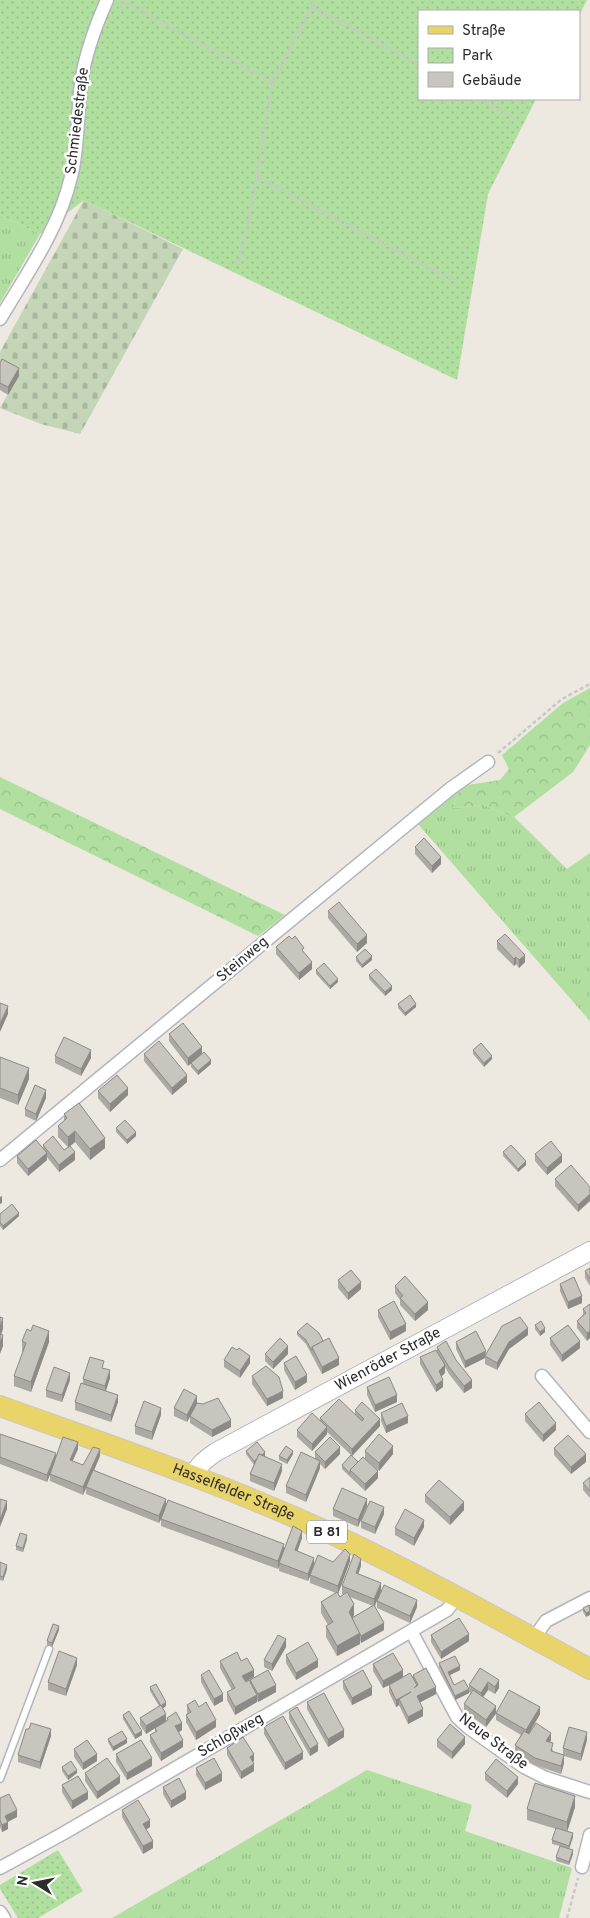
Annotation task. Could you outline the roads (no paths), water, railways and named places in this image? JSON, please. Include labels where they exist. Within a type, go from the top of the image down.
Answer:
[{"type":"main road","name":"Wienröder Straße","points":[[193,1476],[200,1464],[216,1452],[590,1252]]},
{"type":"main road","name":"Hasselfelder Straße","points":[[0,1406],[193,1476],[332,1534],[457,1597],[590,1669]]},
{"type":"street","name":"Schmiedestraße","points":[[0,320],[44,246],[71,180],[76,154],[81,84],[86,54],[107,0]]},
{"type":"street","name":"Steinweg","points":[[0,1160],[450,788],[488,762]]},
{"type":"street","points":[[542,1376],[590,1432]]},
{"type":"street","name":"Schloßweg","points":[[0,1868],[64,1833],[447,1610],[457,1597]]},
{"type":"street","points":[[534,1638],[546,1621],[590,1598]]},
{"type":"street","name":"Neue Straße","points":[[411,1631],[448,1703],[457,1717],[469,1728],[524,1767],[546,1778],[590,1792]]},
{"type":"street","points":[[582,1867],[590,1835]]},
{"type":"street","points":[[0,1912],[4,1918]]},
{"type":"lane","points":[[0,1779],[49,1649]]}]
